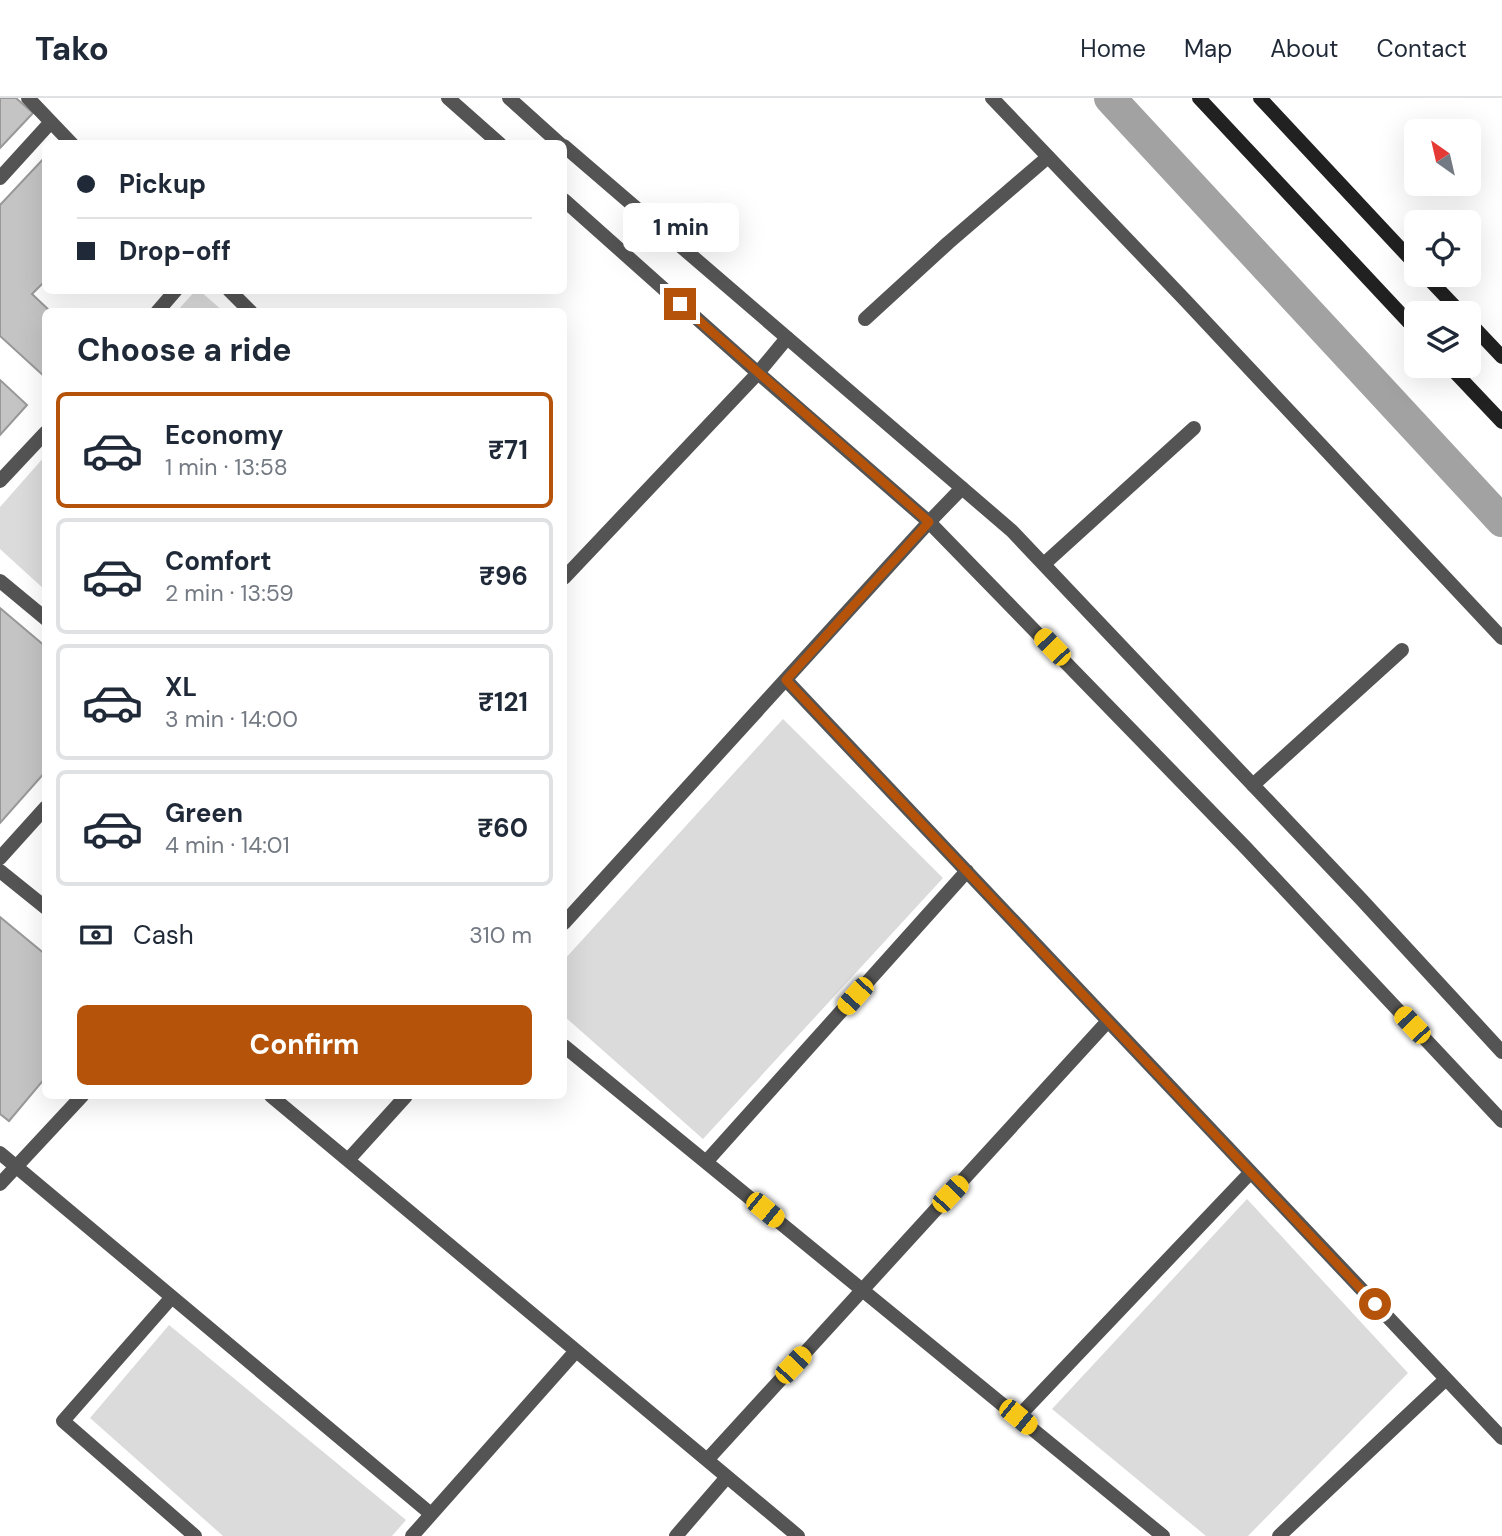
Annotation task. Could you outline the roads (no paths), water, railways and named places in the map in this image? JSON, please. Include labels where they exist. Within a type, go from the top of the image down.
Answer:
[{"type":"main road","points":[[1199,98],[1404,317]]},
{"type":"main road","points":[[1260,98],[1404,252]]},
{"type":"main road","points":[[1436,287],[1450,301]]},
{"type":"main road","points":[[1481,333],[1500,351]]},
{"type":"main road","points":[[1460,378],[1502,422]]},
{"type":"street","points":[[27,98],[68,140]]},
{"type":"street","points":[[449,98],[496,140]]},
{"type":"street","points":[[509,98],[556,140]]},
{"type":"street","points":[[992,98],[1502,638]]},
{"type":"street","points":[[0,178],[50,123]]},
{"type":"street","points":[[567,149],[1012,531],[1361,899],[1502,1052]]},
{"type":"street","points":[[865,319],[1048,157]]},
{"type":"street","points":[[567,203],[929,522],[1247,848],[1502,1121]]},
{"type":"street","points":[[160,308],[173,294]]},
{"type":"street","points":[[233,294],[247,308]]},
{"type":"street","points":[[567,575],[758,373],[787,338]]},
{"type":"street","points":[[1044,564],[1194,428]]},
{"type":"street","points":[[0,481],[42,436]]},
{"type":"street","points":[[567,920],[962,488]]},
{"type":"street","points":[[0,581],[42,616]]},
{"type":"street","points":[[1253,785],[1402,650]]},
{"type":"street","points":[[786,680],[1502,1438]]},
{"type":"street","points":[[0,858],[42,811]]},
{"type":"street","points":[[0,871],[42,905]]},
{"type":"street","points":[[706,1162],[967,871]]},
{"type":"street","points":[[707,1460],[1108,1021]]},
{"type":"street","points":[[567,1048],[1163,1536]]},
{"type":"street","points":[[0,1184],[79,1099]]},
{"type":"street","points":[[275,1099],[798,1536]]},
{"type":"street","points":[[348,1160],[403,1099]]},
{"type":"street","points":[[0,1153],[431,1514]]},
{"type":"street","points":[[1018,1417],[1251,1172]]},
{"type":"street","points":[[172,1297],[63,1421],[195,1536]]},
{"type":"street","points":[[412,1536],[576,1350]]},
{"type":"street","points":[[1279,1536],[1446,1379]]},
{"type":"street","points":[[676,1536],[727,1477]]},
{"type":"waterway","points":[[1110,98],[1502,521]]}]
